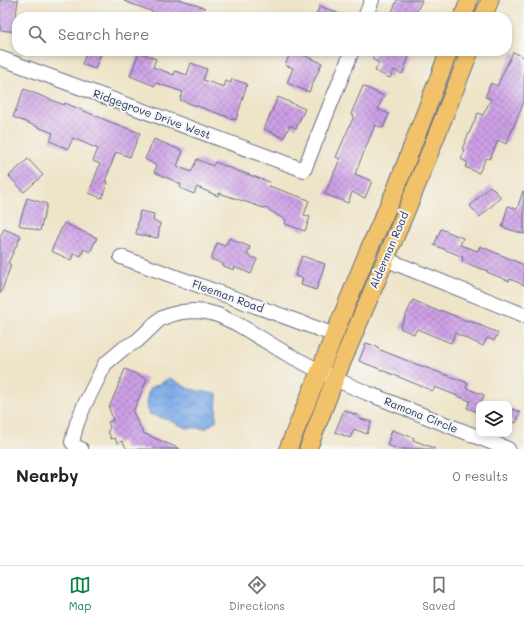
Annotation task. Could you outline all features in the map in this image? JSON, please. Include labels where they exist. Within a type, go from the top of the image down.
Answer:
[{"type":"main road","points":[[465,12],[469,0]]},
{"type":"main road","points":[[485,12],[490,0]]},
{"type":"main road","name":"Alderman Road","points":[[288,449],[369,249],[395,191],[447,56]]},
{"type":"main road","name":"Alderman Road","points":[[308,449],[335,379],[412,197],[468,56]]},
{"type":"street","points":[[367,12],[372,0]]},
{"type":"street","name":"Ridgegrove Drive West","points":[[0,58],[304,170],[350,56]]},
{"type":"street","name":"Fleeman Road","points":[[121,256],[335,335]]},
{"type":"street","points":[[385,259],[524,315]]},
{"type":"street","name":"Ramona Circle","points":[[80,449],[72,442],[75,428],[105,364],[124,348],[137,341],[160,319],[182,312],[193,311],[207,312],[218,315],[240,325],[287,354],[335,379],[508,449]]},
{"type":"water","points":[[170,378],[189,389],[217,394],[216,421],[207,428],[186,428],[166,419],[149,414],[146,403],[149,389]]},
{"type":"building","points":[[0,0],[18,0],[16,12],[12,12],[12,31],[0,30]]},
{"type":"building","points":[[182,0],[205,8],[204,12],[154,12],[124,1]]},
{"type":"building","points":[[397,0],[422,0],[416,12],[392,12]]},
{"type":"building","points":[[320,6],[335,12],[317,12]]},
{"type":"building","points":[[513,52],[524,57],[524,102],[506,144],[498,140],[490,159],[486,158],[479,173],[465,167],[468,163],[461,159],[465,150],[462,149],[478,113],[483,115],[491,99],[485,97],[491,83],[497,86]]},
{"type":"building","points":[[85,56],[100,56],[95,69],[82,64]]},
{"type":"building","points":[[138,56],[149,56],[156,59],[153,67],[174,75],[175,71],[187,75],[191,63],[207,69],[203,80],[224,87],[226,81],[231,83],[232,79],[247,84],[236,120],[180,100],[183,92],[156,83],[155,86],[130,76]]},
{"type":"building","points":[[289,56],[306,56],[322,63],[309,92],[287,83],[293,68],[285,65]]},
{"type":"building","points":[[374,56],[409,57],[402,74],[394,70],[390,78],[375,71],[379,63],[372,59]]},
{"type":"building","points":[[363,86],[384,96],[378,109],[389,114],[383,128],[375,125],[355,174],[372,181],[365,198],[352,192],[348,203],[325,194],[340,159],[336,157],[354,116],[351,114]]},
{"type":"building","points":[[24,89],[64,105],[65,103],[140,133],[130,157],[116,152],[105,181],[108,182],[102,198],[89,193],[100,164],[93,161],[98,149],[73,138],[68,149],[50,141],[53,133],[13,117]]},
{"type":"building","points":[[278,97],[305,109],[296,128],[290,125],[284,138],[264,129]]},
{"type":"building","points":[[154,139],[183,151],[177,166],[191,172],[197,159],[213,166],[215,162],[270,182],[269,186],[309,200],[304,215],[310,217],[305,231],[285,224],[286,220],[267,209],[219,193],[218,196],[197,187],[194,194],[180,188],[181,184],[154,172],[157,166],[145,159]]},
{"type":"building","points":[[28,159],[43,175],[24,192],[9,176]]},
{"type":"building","points":[[490,186],[501,197],[480,217],[470,206]]},
{"type":"building","points":[[523,191],[524,234],[502,227],[508,206],[517,209]]},
{"type":"building","points":[[27,198],[47,204],[40,231],[19,225]]},
{"type":"building","points":[[140,211],[154,214],[153,221],[160,223],[158,238],[136,234]]},
{"type":"building","points":[[64,223],[97,238],[90,252],[84,249],[81,256],[74,253],[71,260],[51,251]]},
{"type":"building","points":[[4,229],[21,236],[8,263],[11,265],[0,293],[0,237]]},
{"type":"building","points":[[441,229],[463,238],[460,245],[478,251],[480,246],[524,265],[524,285],[510,279],[509,281],[487,272],[488,271],[462,262],[463,257],[434,245]]},
{"type":"building","points":[[229,238],[250,247],[247,255],[257,259],[251,274],[235,267],[234,270],[223,266],[223,264],[211,259],[217,243],[225,246]]},
{"type":"building","points":[[302,256],[325,264],[316,290],[301,285],[303,278],[295,276]]},
{"type":"building","points":[[413,300],[440,312],[440,310],[467,321],[468,320],[498,333],[494,341],[487,338],[483,346],[455,333],[451,343],[417,329],[414,334],[400,328]]},
{"type":"building","points":[[366,343],[418,365],[468,383],[466,388],[484,395],[482,401],[476,401],[476,411],[467,408],[470,401],[435,387],[433,391],[359,361]]},
{"type":"building","points":[[125,369],[147,379],[133,412],[143,433],[180,449],[127,449],[122,441],[117,443],[115,438],[111,439],[108,431],[110,427],[108,422],[113,420],[109,408]]},
{"type":"building","points":[[512,409],[520,412],[516,423],[512,421]]},
{"type":"building","points":[[344,410],[359,416],[358,418],[371,422],[367,434],[354,429],[350,438],[335,432]]},
{"type":"building","points":[[392,430],[414,438],[413,440],[434,449],[398,449],[387,445]]}]
